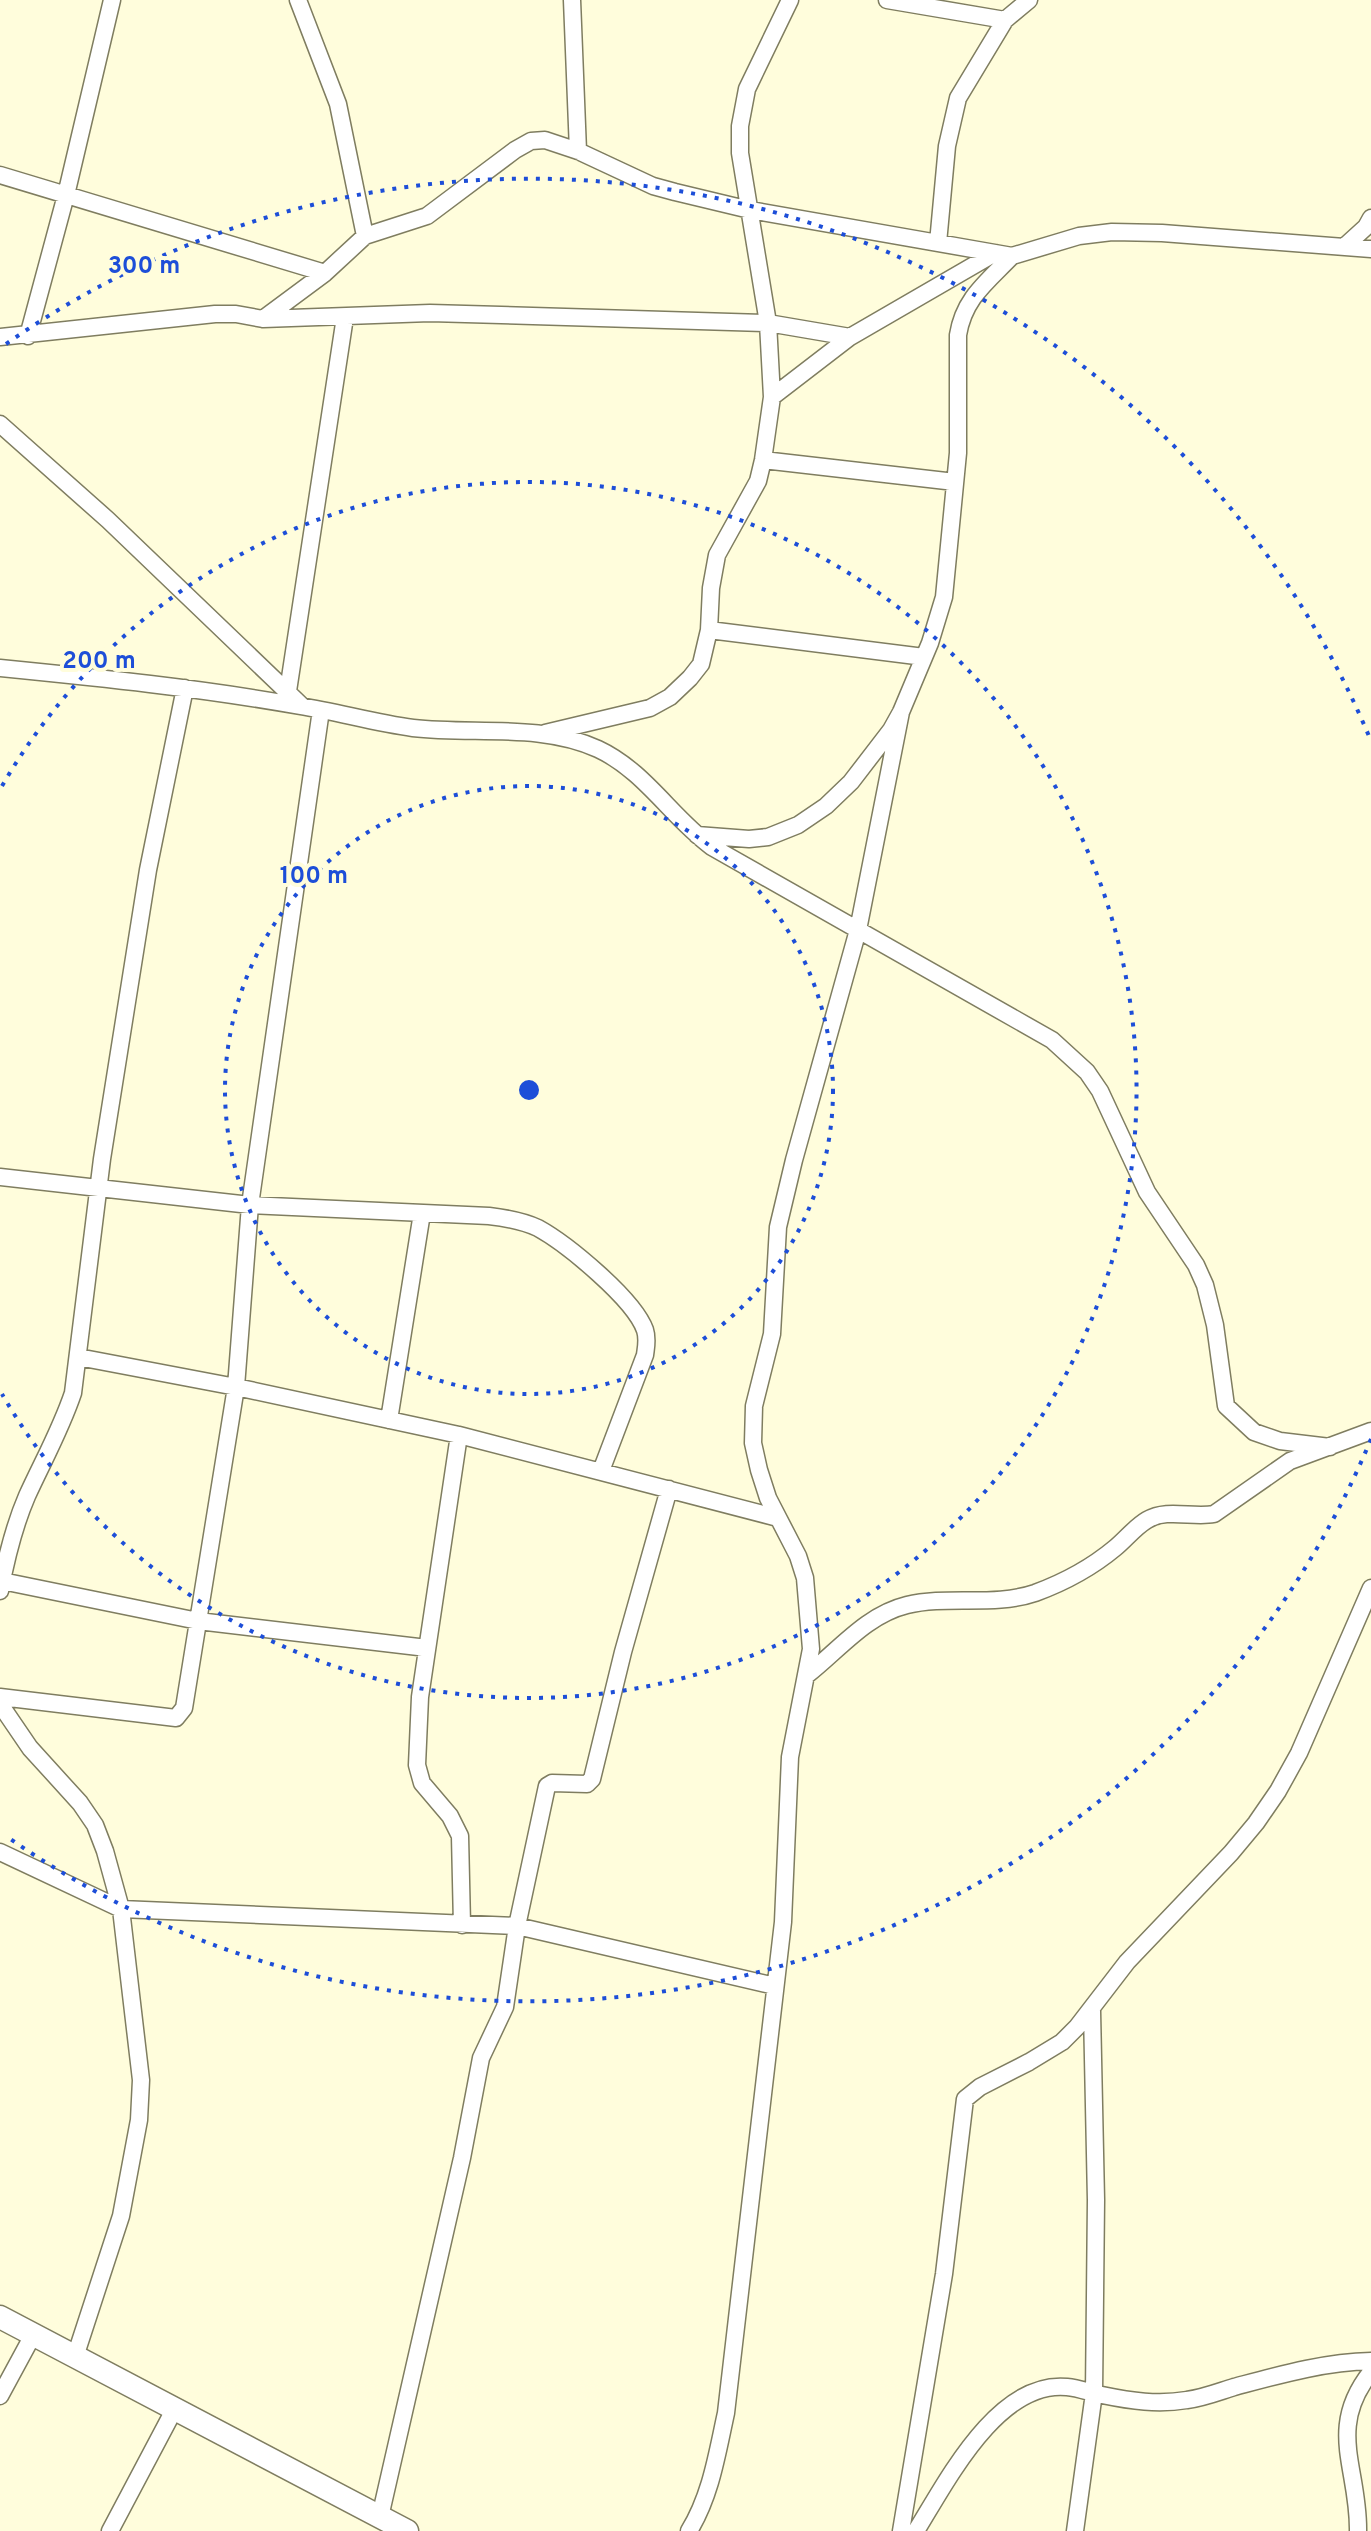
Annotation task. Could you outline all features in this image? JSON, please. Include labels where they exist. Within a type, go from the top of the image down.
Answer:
[{"type":"street","points":[[28,336],[66,195],[112,0]]},
{"type":"street","points":[[298,0],[338,104],[365,236]]},
{"type":"street","points":[[572,0],[578,151]]},
{"type":"street","points":[[544,733],[650,708],[670,697],[701,664],[709,630],[711,588],[717,555],[758,481],[772,397],[768,323],[740,153],[740,126],[747,89],[790,0]]},
{"type":"street","points":[[887,0],[937,3],[1005,20]]},
{"type":"street","points":[[938,243],[947,146],[958,98],[1005,20],[1029,0]]},
{"type":"street","points":[[263,319],[325,273],[365,236],[427,216],[531,141],[545,140],[578,151],[653,186],[750,210],[1012,256],[1079,236],[1112,232],[1371,249]]},
{"type":"street","points":[[0,175],[325,273]]},
{"type":"street","points":[[1344,247],[1366,227],[1371,218]]},
{"type":"street","points":[[772,397],[850,337],[995,253]]},
{"type":"street","points":[[695,835],[749,839],[768,837],[798,825],[826,806],[851,782],[901,712],[944,597],[955,482],[961,317],[969,301],[1012,256]]},
{"type":"street","points":[[0,337],[215,314],[263,319],[430,313],[768,323],[850,337]]},
{"type":"street","points":[[288,691],[345,317]]},
{"type":"street","points":[[0,424],[108,520],[302,706]]},
{"type":"street","points":[[763,460],[955,482]]},
{"type":"street","points":[[709,630],[924,657]]},
{"type":"street","points":[[0,668],[185,688],[415,728],[544,733],[596,749],[622,763],[640,777],[695,835],[728,857],[1052,1040],[1087,1072],[1100,1091],[1147,1192],[1196,1265],[1205,1285],[1215,1325],[1226,1406],[1254,1432],[1280,1441],[1330,1447]]},
{"type":"street","points":[[185,688],[148,870],[98,1187],[73,1393],[65,1417],[26,1497],[12,1535],[1,1586],[198,1621],[427,1648]]},
{"type":"street","points":[[0,1697],[179,1717],[186,1701],[236,1387],[250,1205],[321,710]]},
{"type":"street","points":[[689,2531],[701,2512],[726,2413],[783,1922],[790,1757],[811,1649],[805,1578],[759,1470],[753,1443],[754,1406],[772,1334],[778,1227],[858,930],[901,712]]},
{"type":"street","points":[[0,1177],[250,1205],[489,1216],[536,1227],[605,1278],[645,1329],[645,1355],[601,1471]]},
{"type":"street","points":[[389,1420],[422,1213]]},
{"type":"street","points":[[78,1357],[459,1435],[778,1518]]},
{"type":"street","points":[[807,1675],[863,1627],[895,1609],[909,1605],[999,1599],[1041,1590],[1087,1569],[1148,1519],[1169,1514],[1214,1514],[1274,1470],[1371,1431]]},
{"type":"street","points":[[459,1435],[420,1697],[417,1765],[422,1783],[456,1825],[460,1836],[462,1925]]},
{"type":"street","points":[[380,2517],[462,2158],[481,2058],[505,2007],[517,1926],[547,1786],[552,1783],[587,1784],[592,1779],[623,1652],[669,1489]]},
{"type":"street","points":[[901,2531],[944,2274],[965,2099],[980,2087],[1062,2042],[1092,2011],[1127,1962],[1231,1853],[1278,1791],[1299,1753],[1371,1588]]},
{"type":"street","points":[[0,1704],[30,1748],[80,1803],[95,1825],[121,1909],[141,2080],[139,2120],[121,2216],[75,2357]]},
{"type":"street","points":[[0,1852],[121,1909],[517,1926],[775,1986]]},
{"type":"street","points":[[1075,2531],[1094,2393],[1096,2200],[1092,2011]]},
{"type":"street","points":[[0,2317],[407,2531]]},
{"type":"street","points":[[0,2396],[33,2335]]},
{"type":"street","points":[[916,2531],[979,2437],[996,2416],[1020,2396],[1041,2389],[1066,2387],[1135,2402],[1188,2400],[1294,2371],[1343,2362],[1371,2361]]},
{"type":"street","points":[[1358,2531],[1347,2419],[1358,2388],[1371,2372]]},
{"type":"street","points":[[110,2531],[174,2410]]}]
